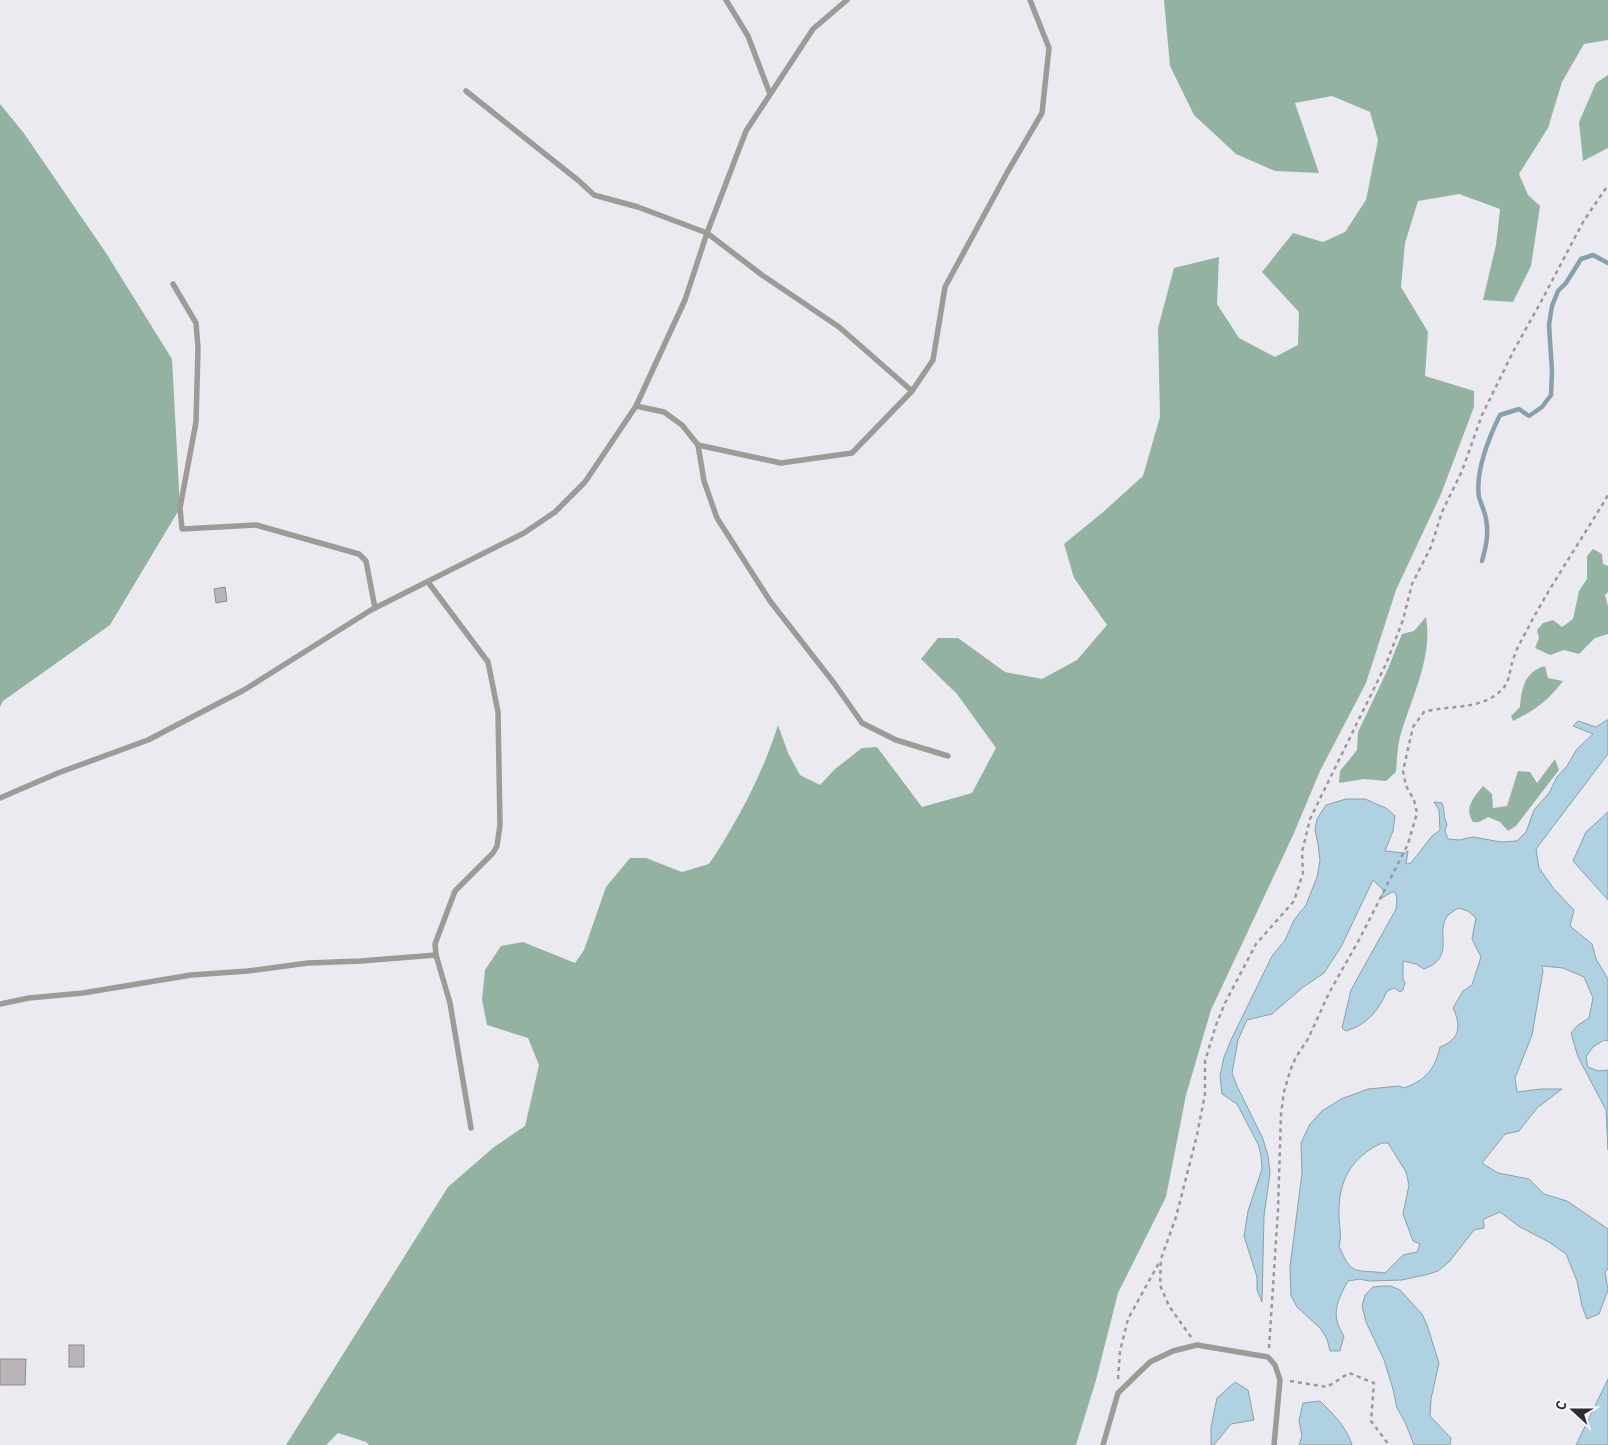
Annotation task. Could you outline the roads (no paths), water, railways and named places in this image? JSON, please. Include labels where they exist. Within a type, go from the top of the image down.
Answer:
[{"type":"lane","points":[[726,0],[748,36],[770,94]]},
{"type":"lane","points":[[0,798],[58,773],[148,740],[244,690],[375,608],[524,532],[555,512],[584,482],[636,406],[685,300],[707,233],[746,131],[813,29],[847,0]]},
{"type":"lane","points":[[698,445],[781,463],[852,453],[912,391],[933,360],[945,287],[1042,113],[1049,48],[1030,0]]},
{"type":"lane","points":[[466,91],[594,195],[638,207],[707,233],[762,275],[839,327],[912,391]]},
{"type":"lane","points":[[173,284],[196,323],[198,348],[196,422],[180,508],[182,529],[256,525],[359,554],[366,561],[375,608]]},
{"type":"lane","points":[[636,406],[664,412],[682,425],[698,445],[704,481],[717,518],[770,601],[834,683],[862,723],[896,740],[948,756]]},
{"type":"lane","points":[[428,582],[488,662],[498,712],[500,825],[497,846],[493,853],[455,891],[435,944],[436,955],[450,1003],[471,1128]]},
{"type":"lane","points":[[0,1004],[29,998],[84,992],[190,975],[248,971],[308,963],[436,955]]},
{"type":"lane","points":[[1103,1445],[1118,1393],[1150,1362],[1174,1351],[1197,1345],[1268,1357],[1275,1365],[1280,1380],[1274,1445]]},
{"type":"water","points":[[1608,720],[1608,754],[1536,849],[1539,868],[1554,889],[1574,910],[1570,926],[1592,944],[1596,959],[1608,979],[1608,1041],[1604,1040],[1593,1047],[1586,1057],[1588,1067],[1598,1071],[1608,1070],[1608,1150],[1606,1110],[1578,1057],[1571,1033],[1578,1025],[1589,1018],[1593,998],[1584,977],[1563,968],[1542,966],[1543,971],[1532,1035],[1515,1078],[1517,1092],[1562,1089],[1537,1108],[1519,1131],[1505,1134],[1482,1163],[1498,1173],[1529,1179],[1544,1194],[1567,1201],[1608,1229],[1608,1269],[1605,1272],[1608,1290],[1599,1314],[1587,1319],[1582,1306],[1577,1281],[1566,1254],[1549,1242],[1520,1227],[1500,1212],[1486,1218],[1483,1221],[1484,1228],[1474,1230],[1449,1262],[1438,1271],[1402,1280],[1369,1281],[1360,1279],[1348,1281],[1338,1302],[1336,1315],[1344,1336],[1340,1351],[1330,1351],[1327,1339],[1320,1328],[1297,1307],[1291,1296],[1290,1267],[1302,1173],[1301,1143],[1310,1124],[1322,1111],[1341,1099],[1368,1089],[1399,1086],[1404,1088],[1412,1085],[1428,1073],[1435,1062],[1440,1047],[1447,1044],[1455,1036],[1458,1026],[1453,1008],[1463,991],[1472,985],[1481,957],[1472,939],[1476,918],[1468,911],[1458,908],[1448,915],[1444,922],[1440,958],[1434,964],[1424,969],[1416,964],[1403,961],[1403,979],[1405,983],[1403,990],[1400,992],[1394,988],[1387,991],[1376,1010],[1366,1021],[1346,1031],[1342,1028],[1351,990],[1396,909],[1397,898],[1395,892],[1380,899],[1384,891],[1373,880],[1341,947],[1324,973],[1302,988],[1272,1014],[1247,1020],[1238,1040],[1232,1073],[1263,1139],[1268,1156],[1270,1173],[1264,1216],[1262,1302],[1257,1290],[1257,1277],[1244,1236],[1248,1211],[1262,1169],[1261,1155],[1258,1144],[1237,1104],[1222,1094],[1220,1076],[1224,1057],[1231,1040],[1272,956],[1285,940],[1294,920],[1306,905],[1317,877],[1320,861],[1315,830],[1317,819],[1326,805],[1346,799],[1365,799],[1386,808],[1395,816],[1393,831],[1385,851],[1404,853],[1408,851],[1406,864],[1411,863],[1432,836],[1440,830],[1439,810],[1434,802],[1442,803],[1447,824],[1445,831],[1448,839],[1459,840],[1473,837],[1501,842],[1517,841],[1526,832],[1534,810],[1549,793],[1557,777],[1567,766],[1577,749],[1593,734],[1573,726],[1578,721],[1596,727]],"holes":[[[1382,1143],[1388,1143],[1406,1172],[1409,1185],[1403,1214],[1413,1241],[1420,1244],[1417,1252],[1403,1255],[1385,1273],[1356,1270],[1347,1263],[1339,1246],[1339,1203],[1341,1192],[1348,1172],[1355,1163],[1371,1149]]]},
{"type":"water","points":[[1608,812],[1608,900],[1573,861],[1586,832]]},
{"type":"water","points":[[1391,1286],[1400,1290],[1422,1314],[1427,1325],[1439,1363],[1431,1399],[1430,1416],[1451,1438],[1450,1445],[1414,1445],[1397,1408],[1384,1360],[1366,1322],[1362,1306],[1365,1295],[1373,1287]]},
{"type":"water","points":[[1608,1379],[1608,1445],[1576,1445]]},
{"type":"water","points":[[1235,1382],[1248,1390],[1254,1420],[1231,1424],[1214,1445],[1211,1445],[1211,1427],[1217,1398]]},
{"type":"water","points":[[1320,1401],[1343,1426],[1352,1445],[1299,1445],[1302,1436],[1299,1421],[1303,1403]]},
{"type":"waterway","points":[[1482,561],[1486,546],[1487,530],[1479,497],[1479,477],[1484,455],[1500,415],[1519,409],[1529,416],[1542,407],[1551,395],[1552,371],[1549,325],[1552,306],[1558,291],[1566,283],[1581,259],[1593,255],[1608,263]]}]
